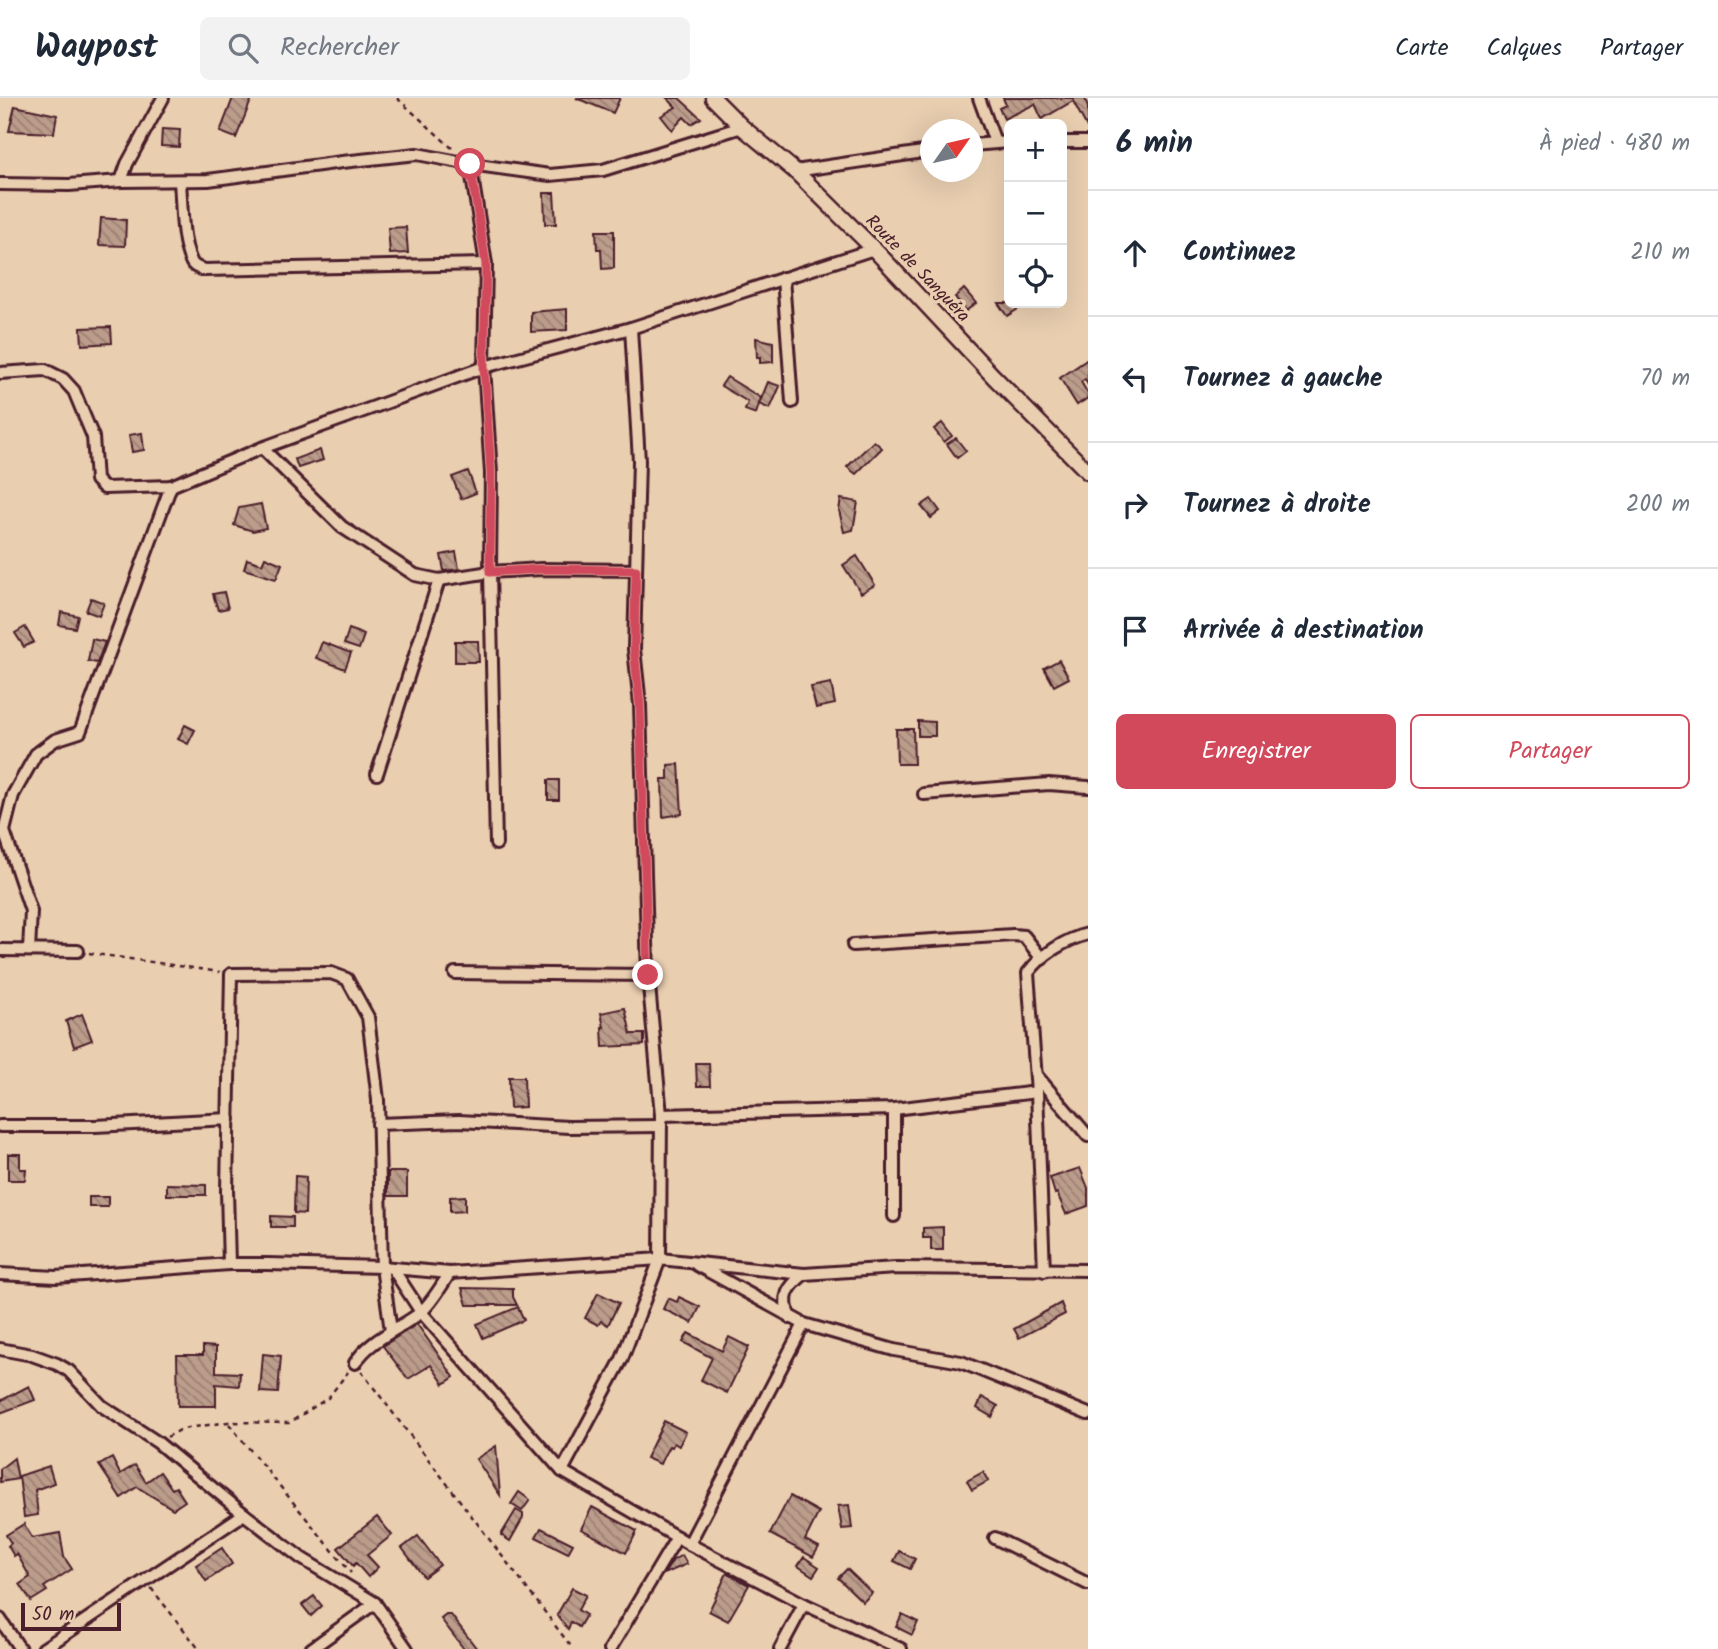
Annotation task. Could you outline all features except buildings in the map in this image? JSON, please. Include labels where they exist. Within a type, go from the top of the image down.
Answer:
[{"type":"street","points":[[121,181],[127,164],[163,98]]},
{"type":"street","name":"Route de Sanguéra","points":[[713,98],[742,127],[794,171],[874,249],[1088,472]]},
{"type":"street","points":[[979,98],[995,142]]},
{"type":"street","points":[[0,184],[180,182],[417,154],[551,175],[603,170],[742,127]]},
{"type":"street","points":[[983,144],[1004,142]]},
{"type":"street","points":[[1067,142],[1088,142]]},
{"type":"street","points":[[794,171],[920,152]]},
{"type":"street","points":[[470,164],[486,264],[484,367],[491,473],[490,572],[496,844]]},
{"type":"street","points":[[180,182],[185,235],[191,261],[195,267],[204,270],[486,264]]},
{"type":"street","points":[[0,373],[45,370],[64,379],[74,391],[93,438],[96,480],[99,485],[104,488],[171,486],[262,448],[484,367],[631,328],[874,249]]},
{"type":"street","points":[[783,278],[792,402]]},
{"type":"street","points":[[562,1471],[622,1359],[660,1259],[661,1121],[648,975],[640,705],[634,649],[639,461],[631,328]]},
{"type":"street","points":[[262,448],[342,527],[415,575],[439,580],[490,572],[541,569],[636,570]]},
{"type":"street","points":[[29,950],[31,911],[4,831],[13,795],[36,754],[55,740],[80,732],[171,486]]},
{"type":"street","points":[[377,774],[439,580]]},
{"type":"street","points":[[924,794],[1049,784],[1088,787]]},
{"type":"street","points":[[1044,1271],[1037,1092],[1028,973],[1034,965],[1070,938],[1088,934]]},
{"type":"street","points":[[853,945],[1013,935],[1024,936],[1042,959]]},
{"type":"street","points":[[0,950],[78,951]]},
{"type":"street","points":[[229,1264],[231,974],[331,973],[347,979],[369,1017],[378,1100],[391,1331]]},
{"type":"street","points":[[456,973],[648,975]]},
{"type":"street","points":[[1036,1075],[1088,1136]]},
{"type":"street","points":[[378,1124],[459,1121],[569,1127],[894,1109],[1037,1092]]},
{"type":"street","points":[[894,1109],[894,1216]]},
{"type":"street","points":[[0,1126],[95,1126],[229,1119]]},
{"type":"street","points":[[0,1274],[56,1277],[229,1264],[388,1268],[450,1273],[660,1259],[804,1274],[896,1268],[1088,1270]]},
{"type":"street","points":[[692,1262],[804,1324],[894,1350],[961,1362],[1088,1414]]},
{"type":"street","points":[[388,1268],[421,1312],[562,1471],[689,1544],[804,1604],[901,1649]]},
{"type":"street","points":[[355,1363],[359,1356],[391,1331],[421,1312],[450,1273]]},
{"type":"street","points":[[790,1318],[785,1307],[789,1287],[804,1274]]},
{"type":"street","points":[[689,1544],[804,1324]]},
{"type":"street","points":[[0,1349],[32,1354],[69,1371],[102,1406],[157,1442],[301,1558],[375,1603],[407,1649]]},
{"type":"street","points":[[43,1649],[244,1514]]},
{"type":"street","points":[[610,1649],[677,1537]]},
{"type":"street","points":[[995,1538],[1088,1584]]},
{"type":"street","points":[[311,1649],[375,1603]]},
{"type":"street","points":[[779,1649],[804,1604]]},
{"type":"street","points":[[0,1619],[20,1649]]},
{"type":"path","points":[[397,98],[470,164]]},
{"type":"path","points":[[78,951],[231,974]]},
{"type":"path","points":[[157,1442],[182,1429],[228,1422],[289,1423],[328,1398],[355,1363],[573,1649]]},
{"type":"path","points":[[228,1422],[357,1582]]},
{"type":"path","points":[[146,1582],[199,1649]]},
{"type":"route","points":[[470,164],[486,264],[484,367],[491,473],[490,572],[541,569],[636,570],[634,649],[640,705],[648,975]]}]
